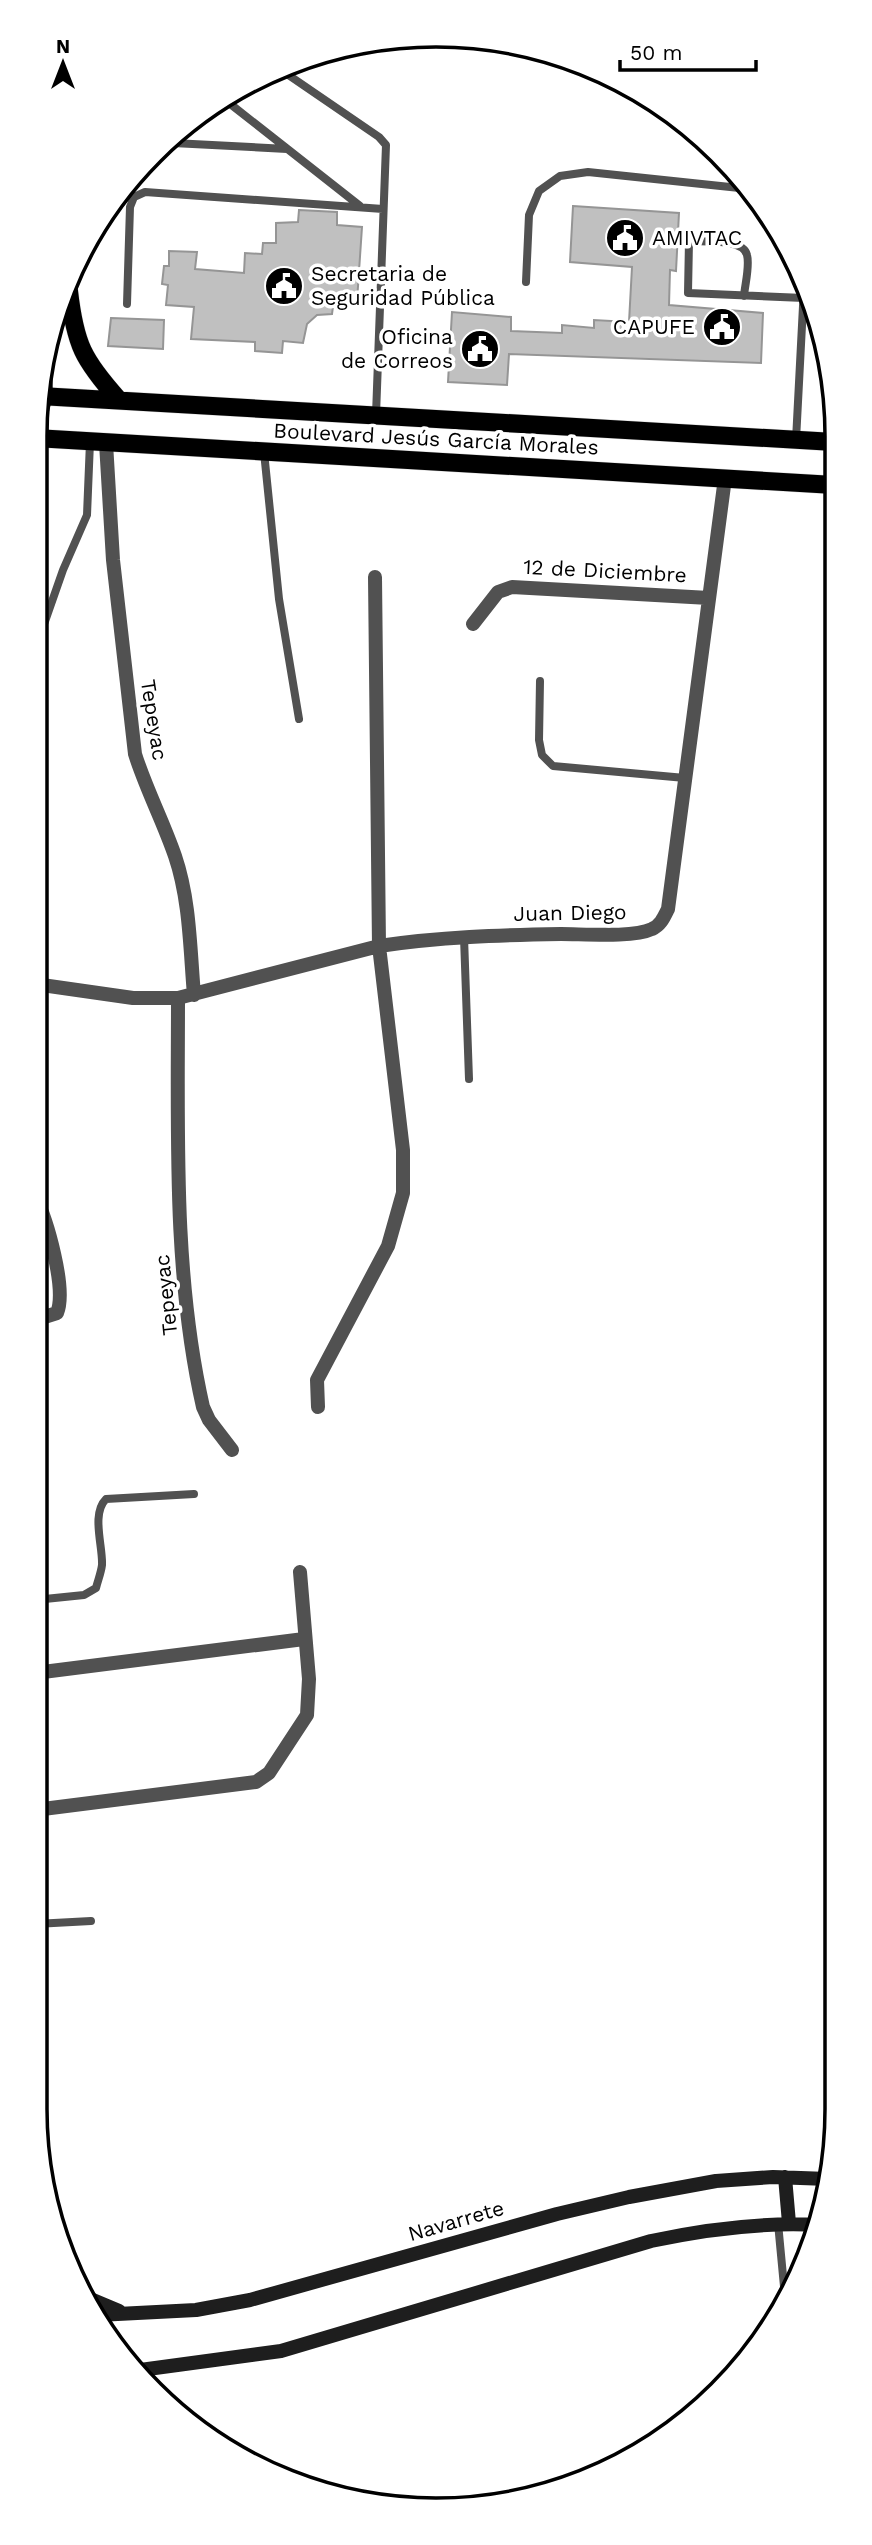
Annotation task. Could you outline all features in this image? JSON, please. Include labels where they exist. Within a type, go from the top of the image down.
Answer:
[{"type":"main road","points":[[71,303],[77,342],[93,371],[119,400]]},
{"type":"main road","name":"Boulevard Jesús García Morales","points":[[50,396],[825,442]]},
{"type":"main road","name":"Boulevard Jesús García Morales","points":[[47,438],[825,484]]},
{"type":"main road","points":[[784,2223],[785,2177]]},
{"type":"main road","name":"Navarrete","points":[[106,2314],[196,2311],[250,2300],[557,2214],[629,2197],[716,2181],[785,2177],[818,2179]]},
{"type":"main road","points":[[148,2369],[281,2351],[651,2241],[703,2230],[784,2223],[807,2224]]},
{"type":"main road","points":[[99,2302],[124,2313]]},
{"type":"street","name":"Tepeyac","points":[[98,442],[135,754],[175,855],[183,884],[194,995]]},
{"type":"street","name":"Juan Diego","points":[[47,986],[133,998],[178,998],[379,946],[464,937],[628,933],[652,929],[660,924],[668,909],[725,478]]},
{"type":"street","points":[[318,1407],[317,1380],[388,1247],[403,1193],[403,1150],[379,946],[375,577]]},
{"type":"street","name":"12 de Diciembre","points":[[473,624],[498,592],[512,586],[709,598]]},
{"type":"street","name":"Tepeyac","points":[[178,998],[178,1185],[184,1273],[203,1407],[209,1420],[232,1450]]},
{"type":"street","points":[[47,1225],[61,1297],[57,1313],[47,1317]]},
{"type":"street","points":[[47,1808],[256,1782],[268,1773],[307,1715],[309,1679],[300,1572]]},
{"type":"street","points":[[47,1672],[304,1639]]},
{"type":"lane","points":[[290,76],[379,137],[386,145],[375,416]]},
{"type":"lane","points":[[232,105],[361,207]]},
{"type":"lane","points":[[181,143],[287,149]]},
{"type":"lane","points":[[526,282],[529,215],[539,191],[560,176],[588,172],[734,187]]},
{"type":"lane","points":[[127,304],[130,207],[134,197],[145,192],[383,209]]},
{"type":"lane","points":[[744,296],[747,256],[743,248],[737,243],[689,242],[688,293],[744,296],[799,298]]},
{"type":"lane","points":[[796,440],[803,309]]},
{"type":"lane","points":[[47,616],[87,515],[98,442]]},
{"type":"lane","points":[[264,452],[279,599],[299,719]]},
{"type":"lane","points":[[540,681],[539,740],[542,755],[553,766],[685,778]]},
{"type":"lane","points":[[464,937],[470,1079]]},
{"type":"lane","points":[[47,1599],[84,1595],[96,1588],[102,1567],[99,1516],[101,1504],[106,1499],[194,1494]]},
{"type":"lane","points":[[47,1923],[91,1921]]},
{"type":"lane","points":[[784,2223],[785,2281]]},
{"type":"building","points":[[573,206],[679,213],[676,271],[670,270],[669,305],[763,313],[761,363],[509,354],[507,385],[448,382],[452,312],[511,317],[511,331],[562,333],[562,325],[594,328],[594,320],[629,322],[632,267],[570,262]]},
{"type":"building","name":"Secretaria de Seguridad Pública","points":[[299,210],[337,212],[337,225],[362,227],[357,301],[334,299],[332,314],[317,315],[307,324],[303,343],[283,341],[282,353],[255,351],[255,342],[191,339],[194,307],[166,305],[168,285],[162,284],[164,266],[169,266],[169,251],[197,252],[195,269],[244,273],[245,253],[262,254],[263,243],[276,243],[276,223],[298,222]]},
{"type":"building","points":[[111,318],[164,320],[163,349],[108,346]]},
{"type":"place","name":"AMIVTAC","points":[[625,238]]},
{"type":"place","name":"Secretaria de Seguridad Pública","points":[[284,286]]},
{"type":"place","name":"CAPUFE","points":[[722,327]]},
{"type":"place","name":"Oficina de Correos","points":[[480,349]]}]
